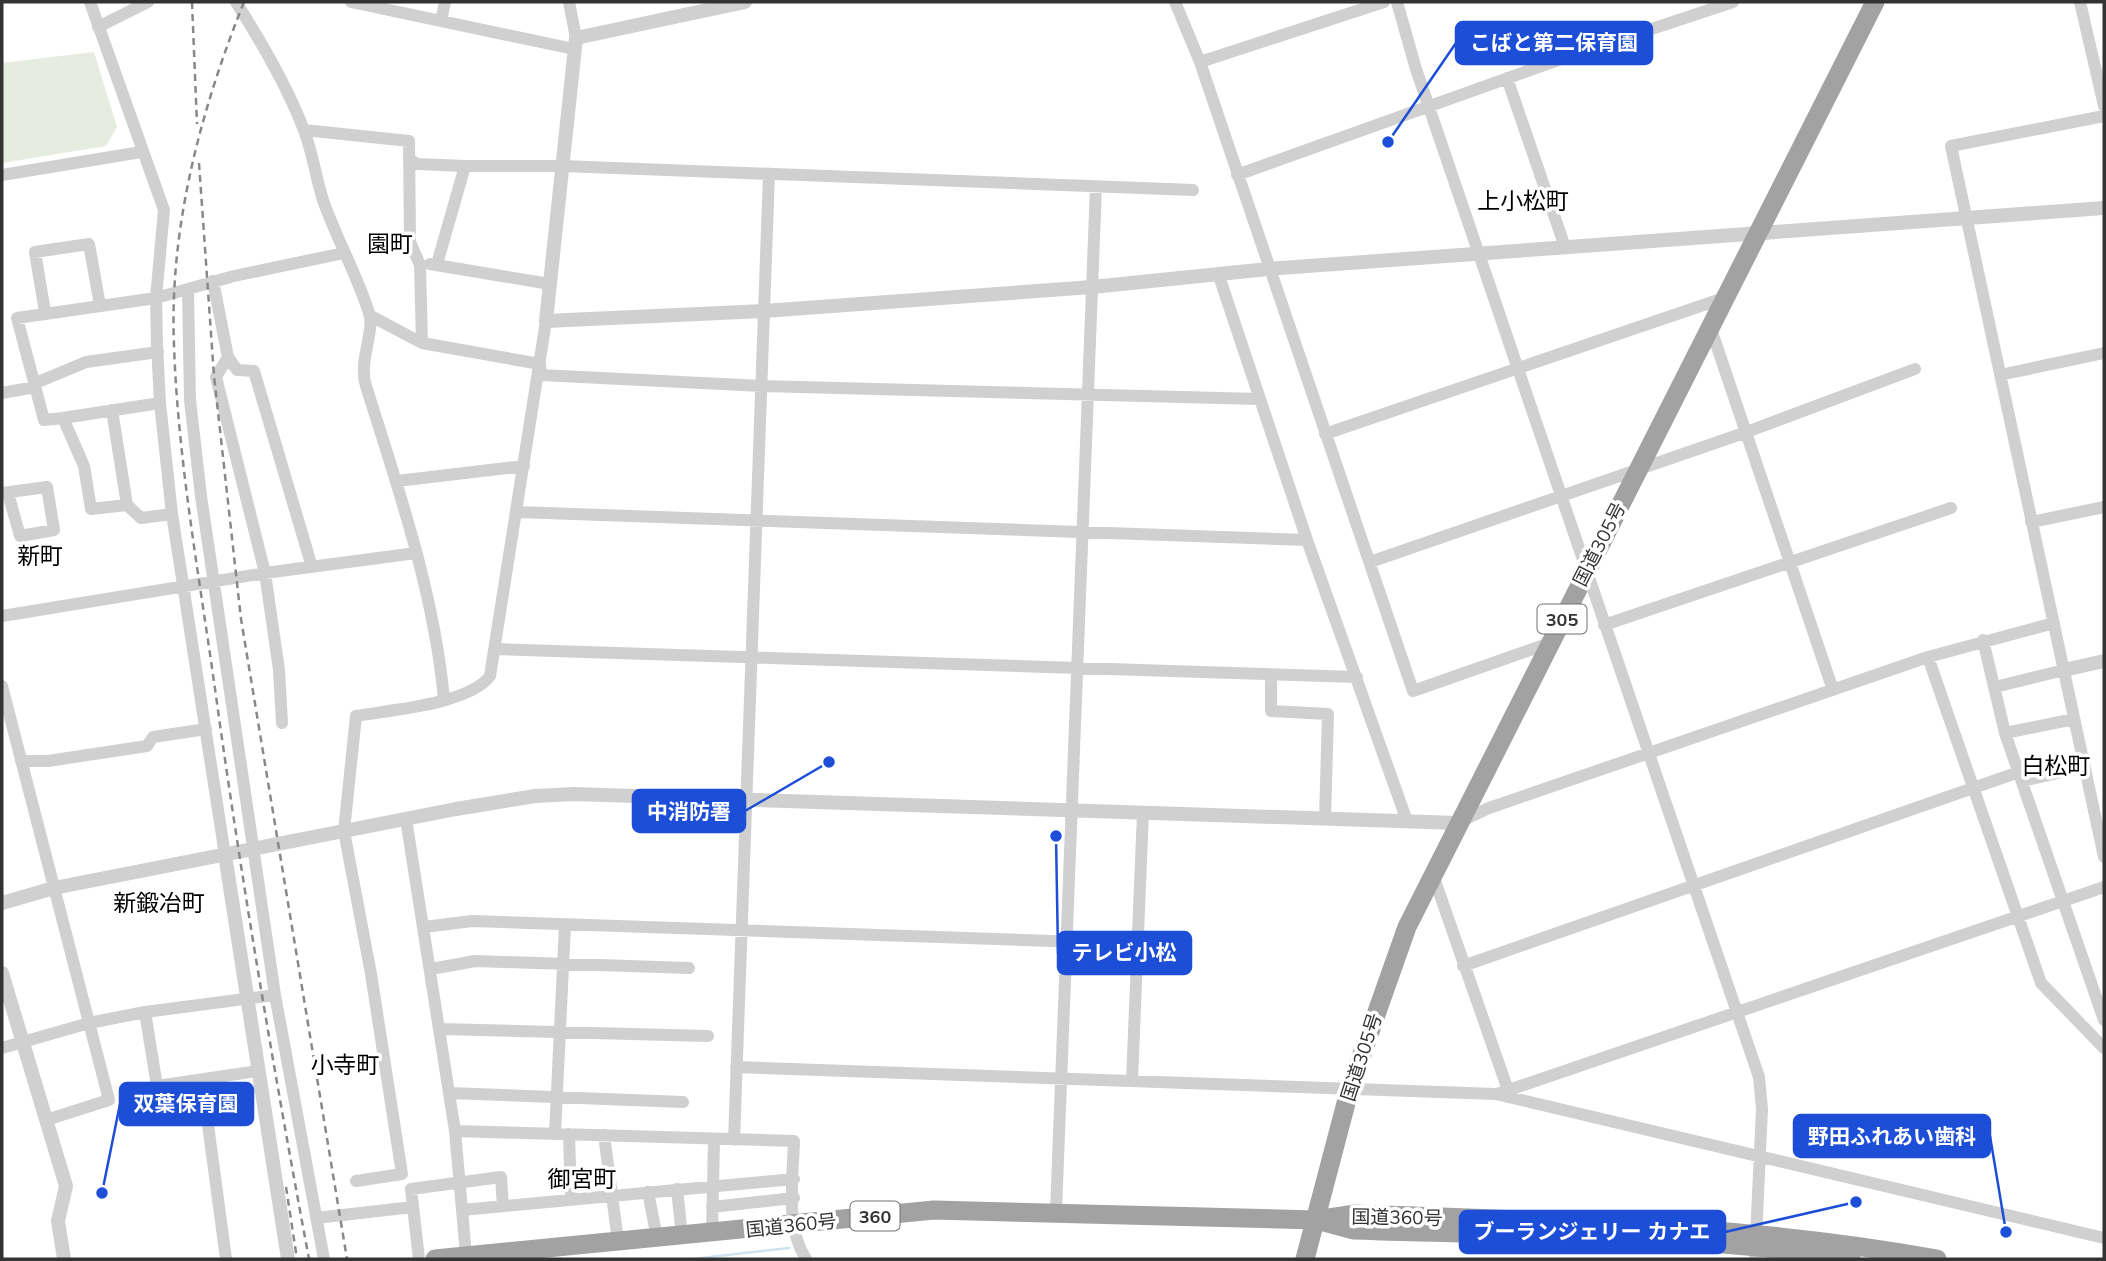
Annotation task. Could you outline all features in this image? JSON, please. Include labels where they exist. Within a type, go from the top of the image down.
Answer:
[{"type":"highway","name":"国道305号","points":[[1306,1259],[1350,1088],[1407,927],[1584,571],[1711,329],[1756,233],[1875,2]]},
{"type":"highway","name":"国道360号","points":[[435,1259],[934,1210],[1056,1211],[1316,1220],[1355,1214],[1649,1225],[1755,1247],[1851,1259]]},
{"type":"highway","name":"国道360号","points":[[1755,1247],[1937,1259]]},
{"type":"street","points":[[90,2],[163,210],[156,298],[160,403],[172,513],[288,1259]]},
{"type":"street","points":[[98,27],[148,2]]},
{"type":"street","points":[[236,2],[265,48],[304,130],[323,199],[371,316],[362,368],[416,553],[440,662],[444,699]]},
{"type":"street","points":[[351,2],[441,22],[575,43],[745,2]]},
{"type":"street","points":[[441,22],[445,2]]},
{"type":"street","points":[[356,1181],[402,1174],[371,974],[344,831],[356,716],[444,699],[479,689],[490,676],[546,321],[575,43],[569,2]]},
{"type":"street","points":[[1175,2],[1200,62],[1413,691],[1550,643]]},
{"type":"street","points":[[1200,62],[1384,2]]},
{"type":"street","points":[[1397,2],[1478,254],[1584,571],[1694,885],[1762,1094],[1755,1247]]},
{"type":"street","points":[[1237,175],[1507,78],[1733,2]]},
{"type":"street","points":[[2080,2],[2104,106]]},
{"type":"street","points":[[1507,78],[1565,247]]},
{"type":"street","points":[[2104,116],[1951,146],[2084,767],[2100,817],[2104,857]]},
{"type":"street","points":[[304,130],[409,141],[410,242],[420,265],[422,343]]},
{"type":"street","points":[[2,175],[141,152]]},
{"type":"street","points":[[409,159],[417,164],[465,166],[562,166],[1193,190]]},
{"type":"street","points":[[437,264],[465,166]]},
{"type":"street","points":[[734,1140],[769,174]]},
{"type":"street","points":[[1056,1211],[1096,187]]},
{"type":"street","points":[[546,321],[764,311],[1092,287],[1268,269],[2104,208]]},
{"type":"street","points":[[45,312],[35,252],[89,244],[100,305]]},
{"type":"street","points":[[160,403],[44,420],[17,318],[156,298],[213,281],[344,253]]},
{"type":"street","points":[[420,265],[437,264],[550,284]]},
{"type":"street","points":[[1219,276],[1307,540],[1407,821]]},
{"type":"street","points":[[213,281],[228,357],[237,370],[254,371],[312,567]]},
{"type":"street","points":[[188,290],[190,400],[214,582],[275,995],[324,1259]]},
{"type":"street","points":[[1325,434],[1724,298]]},
{"type":"street","points":[[371,316],[422,343],[540,364]]},
{"type":"street","points":[[1711,329],[1833,690]]},
{"type":"street","points":[[2,393],[35,387],[38,382],[86,362],[158,352]]},
{"type":"street","points":[[2000,375],[2104,352]]},
{"type":"street","points":[[228,357],[216,377],[265,573],[279,670],[282,723]]},
{"type":"street","points":[[540,364],[541,375],[761,386],[1259,399]]},
{"type":"street","points":[[1370,562],[1744,433],[1915,369]]},
{"type":"street","points":[[112,410],[127,505],[141,518],[172,513]]},
{"type":"street","points":[[63,418],[84,466],[91,509],[127,505]]},
{"type":"street","points":[[397,481],[524,466]]},
{"type":"street","points":[[47,487],[54,530],[20,536],[5,493],[47,487]]},
{"type":"street","points":[[2031,522],[2104,507]]},
{"type":"street","points":[[1604,625],[1951,508]]},
{"type":"street","points":[[517,512],[1307,540]]},
{"type":"street","points":[[2,616],[265,573],[416,553]]},
{"type":"street","points":[[2,903],[54,888],[406,819],[525,798],[574,793],[1458,823],[1489,808],[1928,657],[2054,623]]},
{"type":"street","points":[[1983,640],[2005,733],[2104,1020]]},
{"type":"street","points":[[495,649],[1357,677]]},
{"type":"street","points":[[1928,657],[2041,983],[2102,1045]]},
{"type":"street","points":[[1995,687],[2104,661]]},
{"type":"street","points":[[1271,675],[1270,711],[1328,714],[1325,818]]},
{"type":"street","points":[[2,686],[109,1100],[46,1120]]},
{"type":"street","points":[[2005,733],[2074,719]]},
{"type":"street","points":[[21,761],[48,761],[147,746],[153,737],[206,729]]},
{"type":"street","points":[[1464,965],[1972,788],[2020,776],[2084,767]]},
{"type":"street","points":[[1132,1081],[1143,812]]},
{"type":"street","points":[[406,819],[455,1131],[466,1255]]},
{"type":"street","points":[[1433,875],[1464,965],[1502,1092]]},
{"type":"street","points":[[1502,1092],[2104,887]]},
{"type":"street","points":[[424,927],[472,921],[1138,944]]},
{"type":"street","points":[[555,1133],[565,925]]},
{"type":"street","points":[[430,969],[475,961],[689,968]]},
{"type":"street","points":[[2,973],[66,1186],[58,1221],[64,1259]]},
{"type":"street","points":[[2,1048],[89,1023],[145,1012],[275,995]]},
{"type":"street","points":[[145,1012],[157,1086],[258,1071]]},
{"type":"street","points":[[439,1029],[708,1036]]},
{"type":"street","points":[[736,1067],[1502,1092],[1760,1159],[2104,1238]]},
{"type":"street","points":[[202,1080],[226,1259]]},
{"type":"street","points":[[449,1093],[683,1102]]},
{"type":"street","points":[[455,1131],[794,1141],[794,1225],[797,1246],[806,1259]]},
{"type":"street","points":[[569,1134],[571,1199]]},
{"type":"street","points":[[604,1135],[618,1241]]},
{"type":"street","points":[[712,1233],[714,1139]]},
{"type":"street","points":[[419,1259],[411,1189],[501,1177],[503,1206]]},
{"type":"street","points":[[462,1210],[794,1179]]},
{"type":"street","points":[[677,1189],[681,1236]]},
{"type":"street","points":[[648,1192],[657,1238]]},
{"type":"street","points":[[712,1207],[794,1198]]},
{"type":"street","points":[[316,1218],[413,1207]]},
{"type":"shaded area","points":[[94,52],[117,127],[106,146],[2,163],[2,63]]},
{"type":"waterway","points":[[693,1259],[789,1248]]},
{"type":"railway","points":[[192,2],[197,124]]},
{"type":"railway","points":[[244,2],[214,84],[191,170],[183,213],[174,301],[176,389],[185,477],[226,766],[259,978],[309,1259]]},
{"type":"railway","points":[[199,163],[214,376],[241,619],[347,1259]]},
{"type":"railway","points":[[286,1187],[297,1259]]},
{"type":"place","name":"こばと第二保育園","points":[[1388,142]]},
{"type":"place","name":"中消防署","points":[[829,762]]},
{"type":"place","name":"テレビ小松","points":[[1056,836]]},
{"type":"place","name":"双葉保育園","points":[[102,1193]]},
{"type":"place","name":"ブーランジェリー カナエ","points":[[1856,1202]]},
{"type":"place","name":"野田ふれあい歯科","points":[[2006,1232]]},
{"type":"district","name":"上小松町","points":[[1523,200]]},
{"type":"district","name":"園町","points":[[390,243]]},
{"type":"district","name":"新町","points":[[40,555]]},
{"type":"district","name":"白松町","points":[[2056,765]]},
{"type":"district","name":"新鍛冶町","points":[[159,902]]},
{"type":"district","name":"小寺町","points":[[345,1064]]},
{"type":"district","name":"御宮町","points":[[582,1178]]}]
